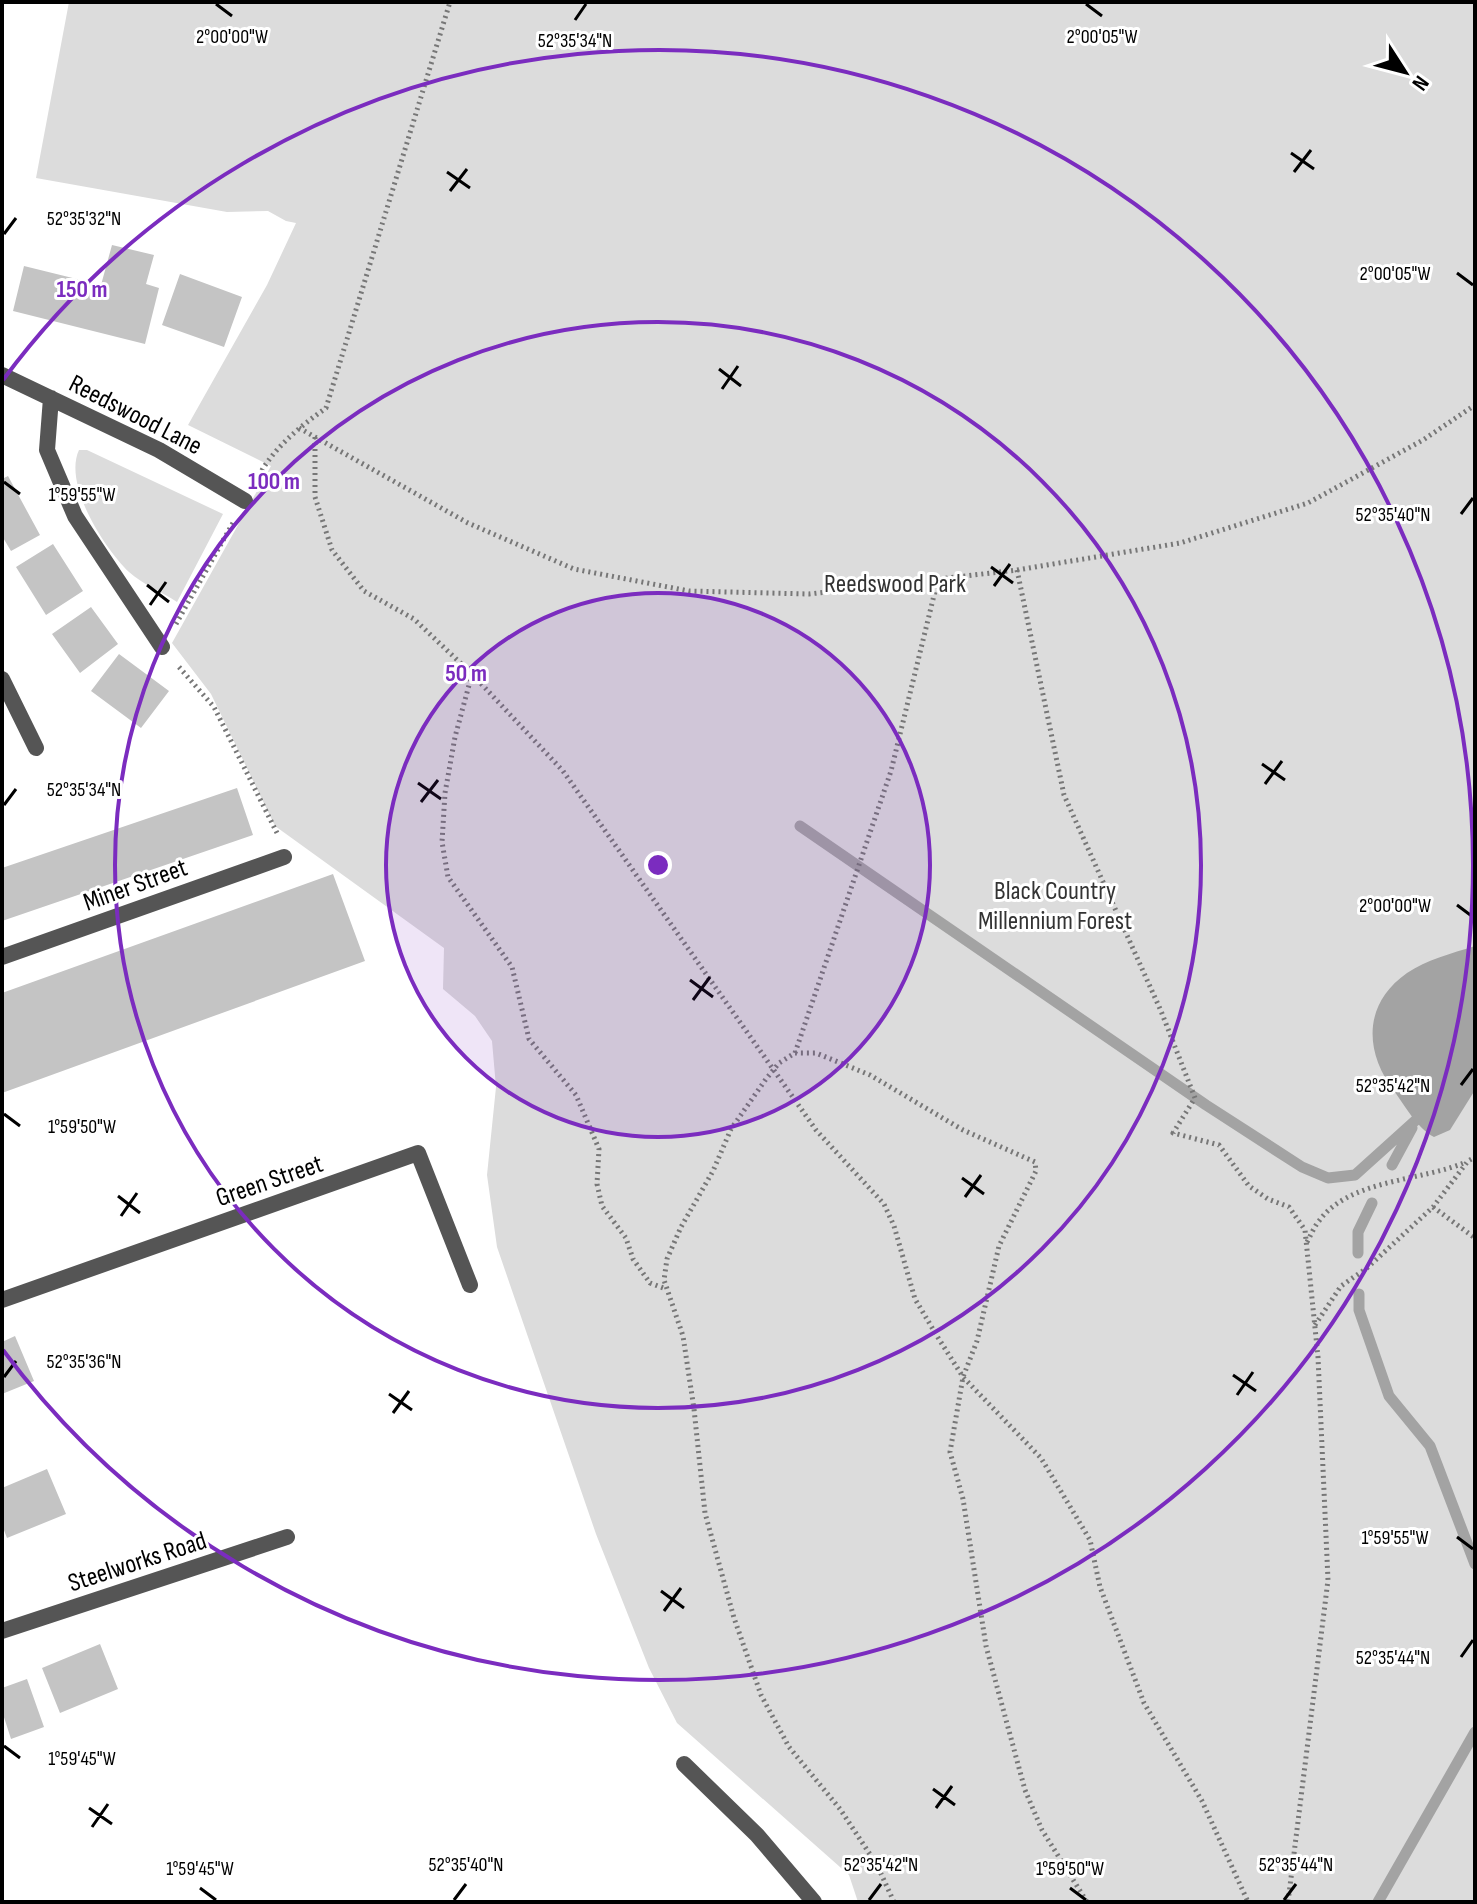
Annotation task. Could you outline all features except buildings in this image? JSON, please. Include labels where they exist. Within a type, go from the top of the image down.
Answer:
[{"type":"street","name":"Reedswood Lane","points":[[2,375],[159,450],[245,501]]},
{"type":"street","points":[[51,398],[47,450],[75,516],[162,647]]},
{"type":"street","points":[[2,679],[36,748]]},
{"type":"street","name":"Miner Street","points":[[2,957],[284,857]]},
{"type":"street","name":"Green Street","points":[[2,1300],[418,1153],[470,1285]]},
{"type":"street","name":"Steelworks Road","points":[[2,1631],[287,1537]]},
{"type":"street","points":[[684,1764],[757,1835],[814,1902]]},
{"type":"path","points":[[284,857],[275,826],[214,707],[162,647],[264,464],[299,428],[326,408],[450,2]]},
{"type":"path","points":[[299,428],[468,523],[574,569],[689,591],[809,594],[1017,570],[1180,543],[1308,503],[1423,440],[1475,405]]},
{"type":"path","points":[[315,437],[315,497],[332,550],[364,591],[414,619],[472,674],[563,771],[816,1130],[884,1204],[894,1226],[915,1299],[963,1377],[1041,1458],[1090,1540],[1100,1587],[1144,1703],[1202,1801],[1248,1902]]},
{"type":"path","points":[[1017,570],[1064,795],[1161,1011],[1195,1098],[1173,1133],[1219,1145],[1249,1186],[1268,1199],[1289,1207],[1305,1230],[1315,1326],[1328,1580],[1288,1902]]},
{"type":"path","points":[[894,1902],[877,1865],[840,1809],[789,1747],[761,1695],[734,1618],[705,1513],[683,1336],[664,1280],[667,1259],[681,1227],[700,1197],[731,1129],[774,1069],[795,1053],[891,771],[938,579]]},
{"type":"path","points":[[472,674],[455,737],[445,793],[442,842],[448,877],[512,967],[529,1039],[576,1095],[599,1149],[597,1184],[602,1206],[626,1238],[633,1259],[650,1283],[667,1289]]},
{"type":"path","points":[[795,1053],[816,1053],[870,1075],[963,1130],[1035,1162],[1036,1171],[999,1246],[977,1341],[963,1377],[950,1452],[963,1499],[986,1646],[1025,1790],[1042,1830],[1087,1902]]},
{"type":"path","points":[[1307,1243],[1319,1220],[1330,1209],[1365,1188],[1475,1157]]},
{"type":"path","points":[[1315,1326],[1341,1286],[1367,1268],[1433,1207],[1468,1161]]},
{"type":"path","points":[[1433,1207],[1475,1238]]},
{"type":"green space","name":"Black Country Millennium Forest","points":[[69,2],[1475,2],[1475,1902],[858,1902],[849,1875],[677,1723],[649,1668],[596,1534],[497,1247],[487,1175],[496,1087],[492,1041],[475,1016],[443,989],[444,948],[275,826],[211,694],[172,643],[271,466],[188,425],[267,285],[296,223],[268,211],[227,212],[36,178]]},
{"type":"green space","points":[[79,450],[87,450],[223,514],[177,602],[129,572],[108,548],[81,497],[76,464]]},
{"type":"shaded area","points":[[1475,946],[1475,1090],[1450,1130],[1434,1137],[1417,1123],[1384,1076],[1373,1044],[1376,1013],[1393,985],[1414,968]]},
{"type":"waterway","points":[[800,826],[1206,1105],[1302,1167],[1328,1178],[1355,1175],[1416,1120]]},
{"type":"waterway","points":[[1392,1165],[1412,1128]]},
{"type":"waterway","points":[[1358,1253],[1358,1232],[1372,1203]]},
{"type":"waterway","points":[[1359,1294],[1359,1310],[1389,1396],[1430,1446],[1475,1564]]},
{"type":"waterway","points":[[1378,1902],[1475,1732]]},
{"type":"park label","name":"Reedswood Park","points":[[895,583]]}]
